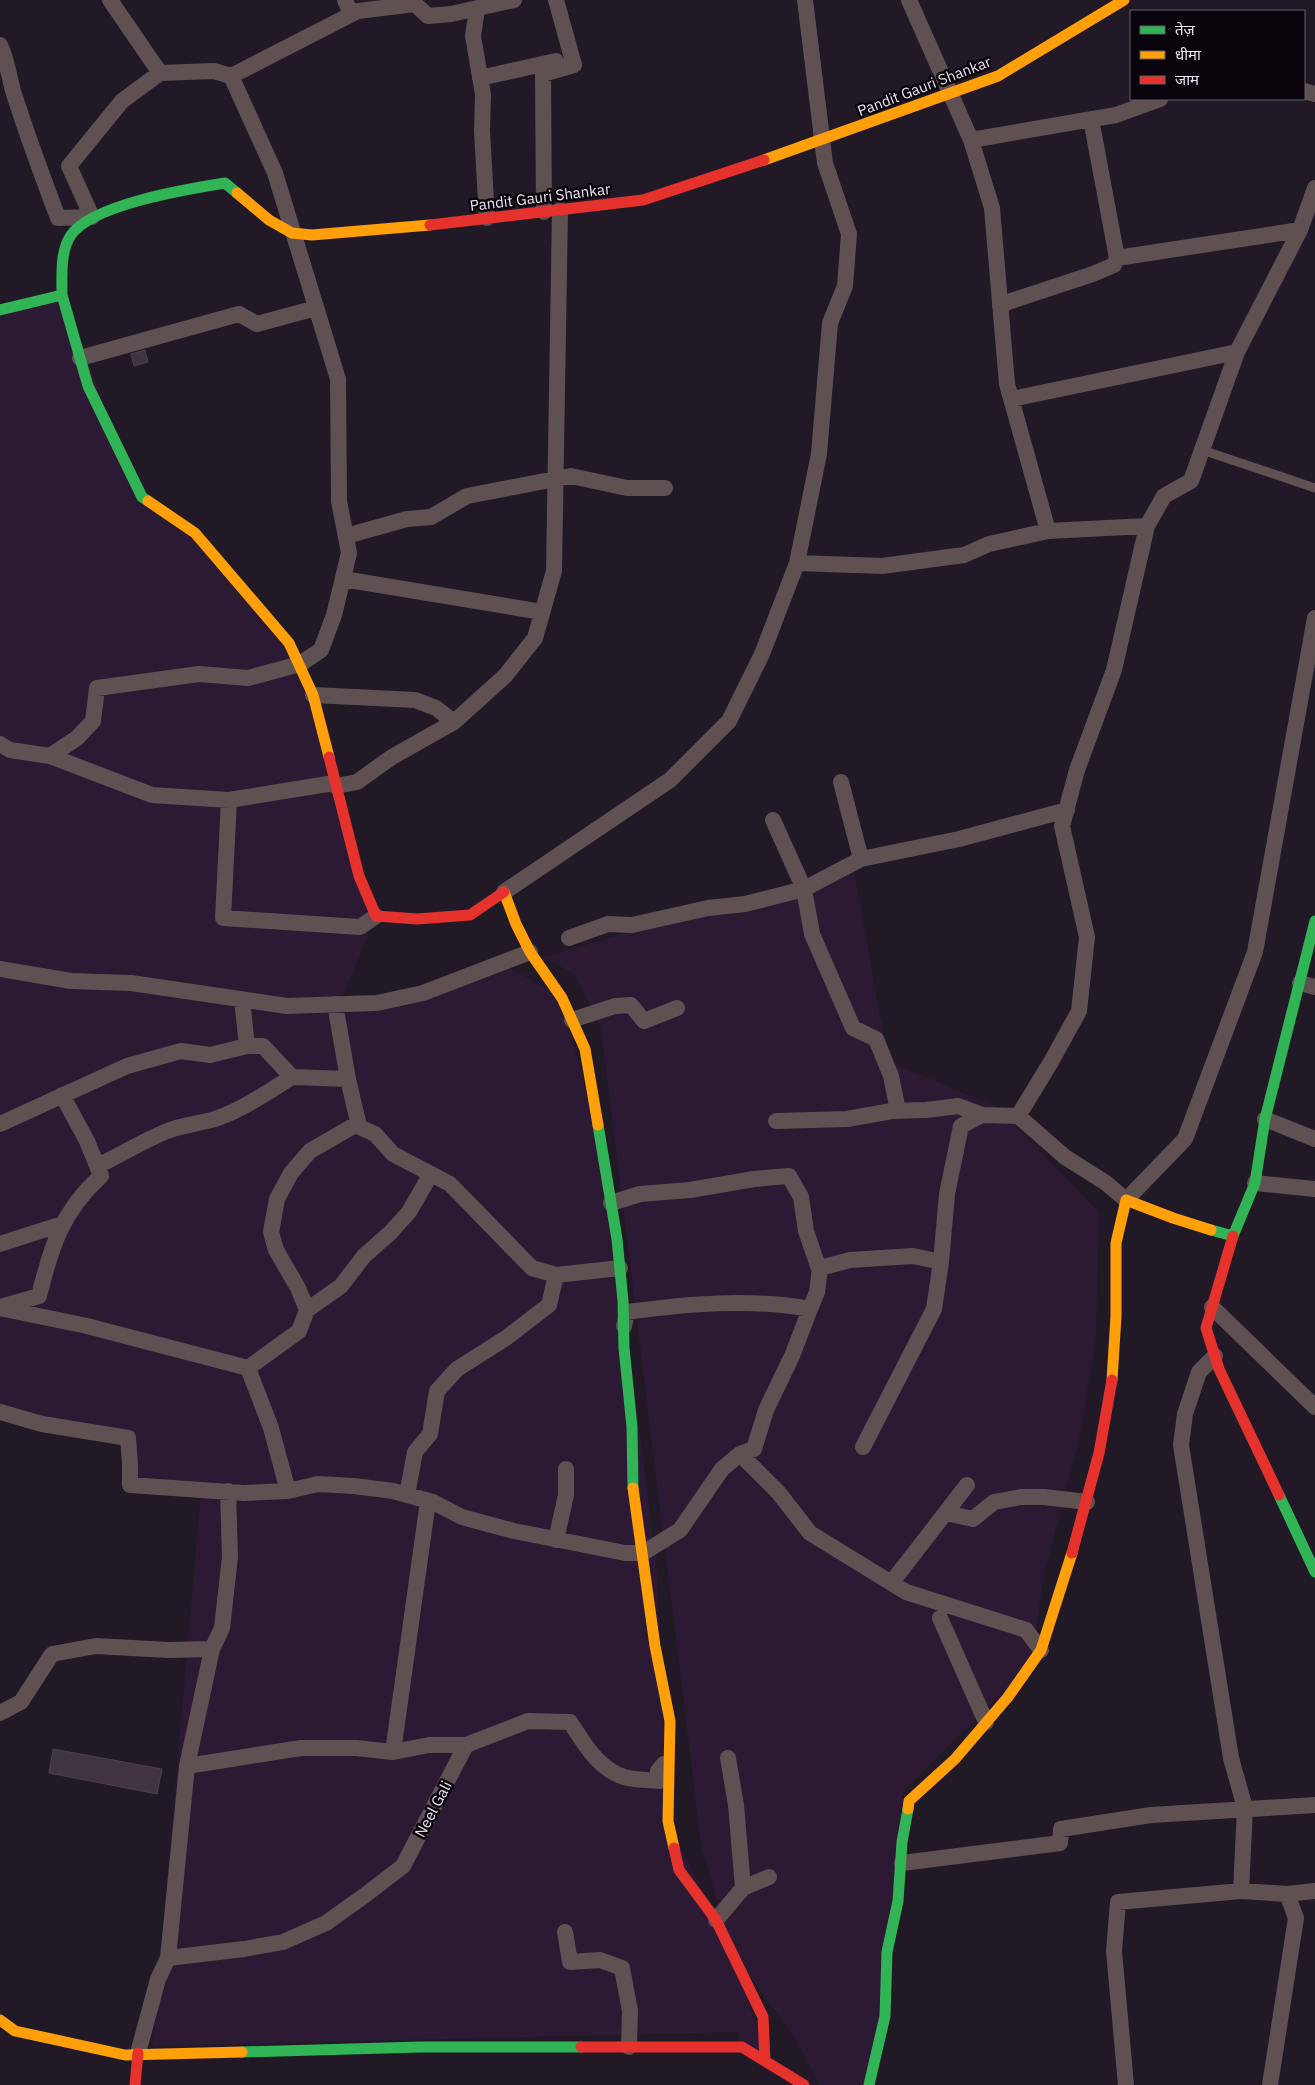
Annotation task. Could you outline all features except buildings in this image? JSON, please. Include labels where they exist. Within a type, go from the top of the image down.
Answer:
[{"type":"street","points":[[110,0],[160,73]]},
{"type":"street","points":[[0,45],[5,55],[14,95],[33,153],[58,218],[92,217],[69,166],[122,102],[160,73],[214,71],[231,76],[348,7],[358,11],[414,2],[428,16],[451,14],[514,0]]},
{"type":"street","points":[[0,744],[10,750],[50,756],[152,795],[229,800],[334,782],[336,786],[356,782],[392,757],[454,722],[505,676],[535,638],[554,571],[556,479],[552,211],[543,74],[574,65],[556,0]]},
{"type":"street","points":[[229,800],[223,918],[360,927],[376,916],[418,919],[470,915],[670,780],[729,721],[762,654],[797,563],[820,454],[830,323],[845,286],[849,234],[825,163],[820,141],[805,0]]},
{"type":"street","points":[[910,0],[952,92],[971,140],[992,208],[1007,384],[1048,531]]},
{"type":"street","name":"Pandit Gauri Shankar","points":[[376,916],[359,876],[313,695],[289,643],[195,534],[142,497],[88,386],[62,294],[63,255],[72,233],[92,217],[184,189],[225,183],[269,220],[292,233],[312,236],[643,200],[820,141],[998,76],[1121,1]]},
{"type":"street","points":[[477,8],[473,36],[483,94],[482,131],[487,218]]},
{"type":"street","points":[[480,78],[572,58]]},
{"type":"street","points":[[50,756],[77,738],[93,721],[97,688],[199,674],[248,678],[300,664],[320,650],[334,614],[349,553],[339,501],[338,379],[275,173],[231,76]]},
{"type":"street","points":[[971,140],[1116,115],[1157,100]]},
{"type":"street","points":[[1000,306],[1114,265],[1117,258],[1091,119]]},
{"type":"street","points":[[1018,1116],[1052,1062],[1079,1011],[1088,937],[1062,826],[1077,770],[1114,670],[1147,526],[1164,496],[1191,481],[1237,352],[1300,230],[1315,188]]},
{"type":"street","points":[[1117,258],[1300,230]]},
{"type":"street","points":[[0,310],[62,294]]},
{"type":"street","points":[[80,358],[239,314],[257,324],[316,308]]},
{"type":"street","points":[[1012,400],[1237,352]]},
{"type":"street","points":[[346,536],[407,519],[431,517],[467,496],[571,476],[627,488],[665,488]]},
{"type":"street","points":[[797,563],[882,566],[964,555],[989,544],[1048,531],[1147,526]]},
{"type":"street","points":[[342,579],[542,612]]},
{"type":"street","points":[[869,2085],[885,2016],[887,1952],[898,1901],[902,1842],[909,1801],[955,1759],[1008,1697],[1041,1650],[1062,1589],[1087,1502],[1112,1387],[1116,1316],[1116,1243],[1126,1200],[1185,1139],[1255,952],[1315,618]]},
{"type":"street","points":[[313,695],[415,700],[436,708],[454,722]]},
{"type":"street","points":[[841,782],[861,859]]},
{"type":"street","points":[[569,938],[608,924],[632,925],[708,908],[746,904],[804,889],[861,859],[959,839],[1067,810]]},
{"type":"street","points":[[773,820],[804,889],[812,934],[853,1028],[876,1039],[891,1076],[898,1111]]},
{"type":"street","points":[[504,892],[516,924],[530,952],[562,998],[585,1049],[620,1268],[632,1427],[632,1477],[655,1646],[670,1721],[668,1821],[679,1870],[716,1920],[763,2017],[765,2061]]},
{"type":"street","points":[[1315,920],[1307,985],[1265,1119],[1255,1183],[1233,1236],[1206,1328],[1223,1378],[1315,1572]]},
{"type":"street","points":[[0,969],[72,981],[131,984],[287,1006],[377,1002],[423,993],[530,952]]},
{"type":"street","points":[[242,999],[247,1046]]},
{"type":"street","points":[[335,1004],[348,1079],[359,1126]]},
{"type":"street","points":[[572,1020],[615,1006],[631,1005],[644,1021],[677,1008]]},
{"type":"street","points":[[0,1124],[127,1066],[182,1051],[210,1054],[247,1046],[263,1046],[292,1077]]},
{"type":"street","points":[[97,1166],[120,1156],[142,1142],[173,1129],[218,1118],[255,1101],[292,1077],[348,1079]]},
{"type":"street","points":[[0,1308],[39,1296],[50,1253],[62,1224],[88,1188],[102,1176],[87,1141],[62,1095]]},
{"type":"street","points":[[776,1121],[847,1119],[898,1111],[958,1106],[982,1115],[1018,1116],[1065,1157],[1106,1183],[1126,1200],[1173,1218],[1233,1236]]},
{"type":"street","points":[[864,1447],[934,1309],[941,1262],[947,1194],[961,1126],[982,1115]]},
{"type":"street","points":[[1265,1119],[1315,1139]]},
{"type":"street","points":[[307,1310],[298,1288],[276,1250],[271,1232],[277,1199],[291,1173],[310,1151],[355,1125],[375,1134],[393,1154],[450,1184],[532,1268],[556,1275],[620,1268]]},
{"type":"street","points":[[248,1368],[299,1331],[307,1310],[341,1286],[364,1256],[390,1233],[408,1212],[431,1174]]},
{"type":"street","points":[[0,1412],[42,1424],[128,1438],[130,1485],[244,1493],[288,1491],[318,1484],[354,1486],[407,1495],[428,1501],[462,1516],[556,1540],[625,1553],[643,1554],[680,1530],[722,1470],[740,1454],[754,1449],[766,1410],[792,1356],[817,1292],[819,1269],[806,1231],[801,1197],[789,1176],[754,1179],[690,1190],[640,1194],[611,1203]]},
{"type":"street","points":[[1255,1183],[1315,1189]]},
{"type":"street","points":[[0,1244],[62,1224]]},
{"type":"street","points":[[819,1269],[850,1260],[913,1256],[941,1262]]},
{"type":"street","points":[[407,1495],[415,1452],[430,1434],[437,1390],[457,1369],[506,1338],[549,1304],[556,1275]]},
{"type":"street","points":[[624,1327],[627,1312],[654,1308],[728,1303],[782,1304],[810,1309]]},
{"type":"street","points":[[1212,1307],[1315,1407]]},
{"type":"street","points":[[0,1308],[87,1326],[248,1368]]},
{"type":"street","points":[[1215,1356],[1199,1372],[1184,1414],[1181,1444],[1231,1758],[1245,1808],[1241,1891]]},
{"type":"street","points":[[248,1368],[271,1428],[288,1491]]},
{"type":"street","points":[[740,1454],[778,1492],[810,1533],[906,1592],[1026,1630],[1041,1650]]},
{"type":"street","points":[[556,1540],[566,1494],[566,1469]]},
{"type":"street","points":[[892,1582],[968,1485]]},
{"type":"street","points":[[135,2085],[138,2053],[158,1979],[168,1958],[187,1766],[212,1649],[222,1628],[230,1557],[228,1492]]},
{"type":"street","points":[[946,1513],[973,1519],[994,1502],[1021,1497],[1044,1497],[1087,1502]]},
{"type":"street","points":[[393,1752],[428,1501]]},
{"type":"street","points":[[940,1618],[986,1722]]},
{"type":"street","points":[[0,1713],[21,1702],[52,1654],[96,1646],[168,1650],[212,1649]]},
{"type":"street","points":[[187,1766],[300,1748],[356,1748],[393,1752],[429,1745],[466,1745],[528,1721],[570,1722],[590,1752],[608,1769],[625,1777],[660,1781],[658,1771],[669,1757]]},
{"type":"street","name":"Neel Gali","points":[[168,1958],[244,1949],[282,1942],[326,1923],[364,1896],[403,1866],[466,1745]]},
{"type":"street","points":[[728,1758],[736,1805],[743,1888]]},
{"type":"street","points":[[902,1863],[1060,1843],[1061,1829],[1151,1815],[1245,1808],[1315,1806]]},
{"type":"street","points":[[716,1920],[743,1888],[769,1876]]},
{"type":"street","points":[[1126,2085],[1114,1951],[1118,1902],[1241,1891],[1287,1894],[1315,1891]]},
{"type":"street","points":[[1270,2085],[1296,1918],[1287,1894]]},
{"type":"street","points":[[564,1932],[570,1962],[600,1960],[622,1968],[630,2011],[628,2047]]},
{"type":"street","points":[[0,2020],[15,2031],[125,2055],[138,2053],[420,2047],[742,2047],[804,2085]]},
{"type":"lane","points":[[1202,450],[1315,488]]},
{"type":"shaded area","points":[[62,295],[142,497],[195,533],[289,643],[376,916],[339,1004],[342,1015],[423,993],[498,961],[562,998],[605,1166],[656,1559],[668,1821],[729,1944],[701,1843],[601,1027],[575,975],[545,957],[853,865],[888,1061],[997,1107],[1099,1212],[1096,1336],[1078,1444],[1044,1573],[1031,1665],[903,1791],[885,2006],[866,2085],[820,2085],[797,2041],[734,1954],[767,2062],[742,2047],[738,2032],[153,2046],[202,1479],[201,1485],[130,1485],[128,1438],[0,1414],[0,307]]},
{"type":"traffic: fast","points":[[0,310],[62,295],[62,264],[67,241],[82,224],[99,215],[142,200],[188,189],[225,183],[237,193]]},
{"type":"traffic: fast","points":[[62,295],[88,386],[142,497],[148,501]]},
{"type":"traffic: fast","points":[[1211,1230],[1233,1236],[1255,1183],[1265,1119],[1315,921]]},
{"type":"traffic: fast","points":[[598,1125],[617,1239],[623,1301],[624,1348],[632,1427],[633,1488]]},
{"type":"traffic: fast","points":[[1279,1495],[1315,1572]]},
{"type":"traffic: fast","points":[[869,2085],[885,2016],[887,1952],[898,1901],[902,1842],[908,1809]]},
{"type":"traffic: fast","points":[[242,2052],[420,2047],[581,2047]]},
{"type":"traffic: slow","points":[[764,160],[998,76],[1124,0]]},
{"type":"traffic: slow","points":[[237,193],[269,220],[292,233],[312,235],[430,225]]},
{"type":"traffic: slow","points":[[148,501],[195,533],[289,643],[313,695],[329,757]]},
{"type":"traffic: slow","points":[[504,892],[516,924],[530,952],[562,998],[585,1049],[598,1125]]},
{"type":"traffic: slow","points":[[1112,1380],[1116,1316],[1116,1243],[1126,1200],[1211,1230]]},
{"type":"traffic: slow","points":[[633,1488],[655,1646],[670,1721],[668,1821],[674,1848]]},
{"type":"traffic: slow","points":[[908,1809],[909,1801],[955,1759],[1008,1697],[1041,1650],[1072,1553]]},
{"type":"traffic: slow","points":[[0,2020],[15,2031],[125,2055],[242,2052]]},
{"type":"traffic: jam","points":[[430,225],[643,200],[764,160]]},
{"type":"traffic: jam","points":[[329,757],[359,876],[376,916],[417,919],[470,915],[504,892]]},
{"type":"traffic: jam","points":[[1233,1236],[1206,1328],[1219,1369],[1279,1495]]},
{"type":"traffic: jam","points":[[1072,1553],[1099,1453],[1112,1380]]},
{"type":"traffic: jam","points":[[674,1848],[679,1870],[716,1920],[763,2017],[765,2061]]},
{"type":"traffic: jam","points":[[581,2047],[742,2047],[804,2085]]},
{"type":"traffic: jam","points":[[135,2085],[138,2053]]}]
